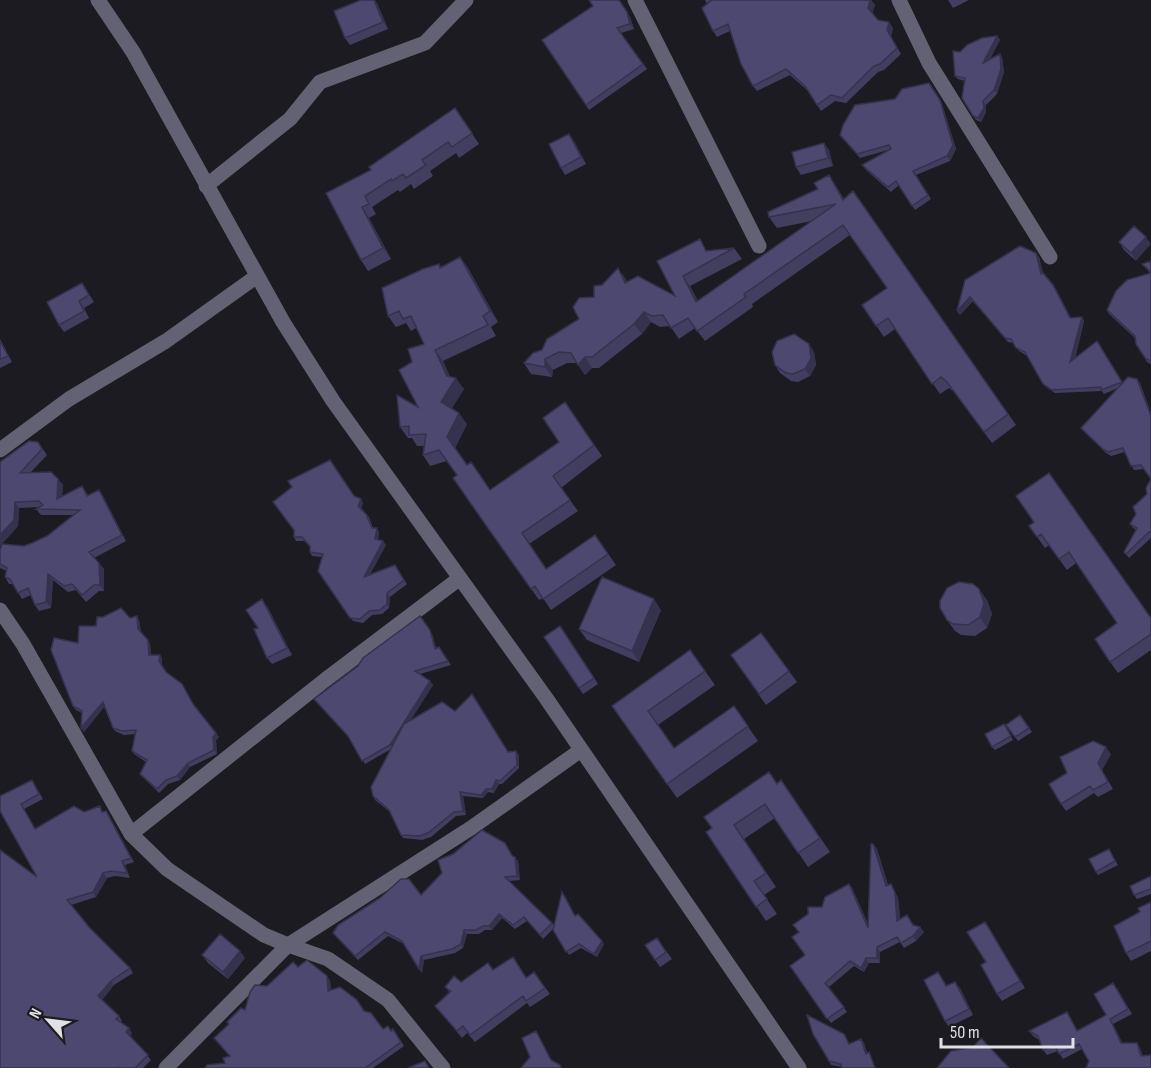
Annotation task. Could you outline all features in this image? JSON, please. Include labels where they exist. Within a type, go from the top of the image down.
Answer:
[{"type":"street","points":[[98,0],[134,52],[257,276],[333,401],[581,750],[799,1068]]},
{"type":"street","points":[[206,186],[290,119],[320,82],[425,43],[466,0]]},
{"type":"street","points":[[635,0],[759,246]]},
{"type":"street","points":[[899,0],[929,63],[1050,257]]},
{"type":"street","points":[[0,450],[69,399],[166,341],[257,276]]},
{"type":"street","points":[[131,834],[325,680],[460,578]]},
{"type":"street","points":[[0,610],[23,644],[131,834],[166,869],[264,935],[328,959],[388,1000],[442,1068]]},
{"type":"street","points":[[166,1068],[288,945],[471,828],[581,750]]},
{"type":"building","points":[[361,0],[374,0],[383,22],[345,38],[334,11]]},
{"type":"building","points":[[589,0],[619,0],[627,12],[630,24],[617,28],[643,64],[586,105],[542,40],[593,6]]},
{"type":"building","points":[[712,0],[870,0],[868,8],[878,20],[889,22],[887,30],[897,48],[880,64],[874,66],[842,98],[831,95],[817,105],[805,86],[786,69],[753,86],[741,64],[728,24],[713,31],[702,8]]},
{"type":"building","points":[[997,36],[983,63],[1000,54],[1001,69],[994,90],[983,101],[984,108],[978,118],[973,116],[962,98],[965,78],[955,76],[953,51],[960,52],[967,45],[982,38]]},
{"type":"building","points":[[929,83],[940,100],[953,145],[947,156],[913,171],[928,195],[912,206],[896,181],[888,187],[862,165],[891,149],[889,145],[857,154],[840,135],[855,105],[895,99],[902,89]]},
{"type":"building","points":[[455,108],[472,133],[452,147],[448,142],[422,160],[426,165],[406,178],[403,174],[392,181],[391,179],[365,196],[369,204],[362,207],[383,248],[361,260],[326,193],[371,170],[369,167]]},
{"type":"building","points":[[569,134],[581,157],[561,168],[549,144]]},
{"type":"building","points":[[824,143],[828,158],[796,167],[792,152]]},
{"type":"building","points":[[829,175],[843,200],[853,191],[1008,414],[984,432],[947,382],[941,377],[932,384],[888,318],[876,326],[862,305],[887,288],[843,225],[744,294],[746,297],[697,331],[688,318],[671,328],[663,315],[652,316],[644,312],[634,324],[592,357],[585,357],[578,365],[571,353],[559,352],[545,359],[545,367],[524,363],[533,353],[542,350],[547,339],[579,319],[573,307],[579,298],[594,297],[594,286],[602,285],[618,268],[625,283],[638,276],[675,296],[657,261],[700,239],[706,251],[734,248],[683,276],[696,302],[836,204],[769,217],[768,212],[818,189],[814,183]]},
{"type":"building","points":[[1134,226],[1146,237],[1131,253],[1119,242]]},
{"type":"building","points":[[1020,246],[1036,253],[1041,274],[1043,273],[1053,285],[1070,318],[1082,317],[1070,362],[1097,341],[1122,382],[1101,390],[1101,387],[1052,390],[1043,384],[1025,352],[1016,348],[1011,339],[1005,338],[970,297],[957,311],[965,280]]},
{"type":"building","points":[[460,257],[490,311],[483,316],[488,325],[435,350],[447,376],[456,378],[441,402],[459,413],[447,437],[467,465],[471,462],[490,490],[559,442],[543,418],[565,402],[594,445],[553,476],[570,500],[522,533],[546,569],[595,535],[608,554],[543,599],[535,586],[531,589],[483,521],[453,478],[457,475],[439,450],[423,455],[426,434],[409,435],[409,426],[400,427],[397,395],[418,407],[399,370],[412,362],[408,349],[424,344],[411,316],[403,319],[399,311],[388,316],[382,288],[423,269],[439,264],[440,268]]},
{"type":"building","points":[[1151,261],[1151,272],[1142,264]]},
{"type":"building","points":[[1151,273],[1151,361],[1145,358],[1136,344],[1135,336],[1107,310],[1116,291],[1127,280]]},
{"type":"building","points":[[82,283],[89,295],[79,301],[84,311],[59,325],[47,302]]},
{"type":"building","points":[[794,334],[809,344],[811,358],[805,369],[793,374],[786,373],[775,365],[772,352],[777,341]]},
{"type":"building","points":[[0,340],[8,356],[0,359]]},
{"type":"building","points":[[1128,377],[1137,379],[1151,416],[1151,479],[1141,465],[1131,466],[1123,448],[1108,452],[1081,428]]},
{"type":"building","points":[[29,441],[38,442],[42,449],[20,473],[51,472],[58,479],[57,499],[82,486],[87,496],[99,490],[122,535],[89,552],[99,563],[100,585],[94,585],[82,595],[72,584],[64,586],[48,574],[46,602],[35,605],[28,588],[18,593],[10,579],[5,577],[7,568],[0,564],[2,544],[24,546],[32,543],[47,536],[80,510],[36,509],[43,505],[39,501],[15,502],[14,520],[0,535],[0,462]]},
{"type":"building","points":[[330,460],[354,496],[361,499],[358,506],[366,514],[372,528],[377,528],[375,539],[383,541],[364,577],[395,565],[404,580],[387,593],[387,604],[380,610],[369,611],[360,619],[350,618],[318,571],[323,554],[310,552],[310,546],[302,537],[294,537],[294,530],[273,502],[292,487],[288,481]]},
{"type":"building","points":[[1049,473],[1151,618],[1151,634],[1110,662],[1095,639],[1117,623],[1069,552],[1059,559],[1041,534],[1037,537],[1029,526],[1034,522],[1016,496]]},
{"type":"building","points":[[1151,479],[1151,532],[1126,554],[1124,552],[1137,528],[1130,524],[1136,514],[1133,507],[1147,494],[1146,488]]},
{"type":"building","points":[[602,577],[654,599],[632,651],[579,629]]},
{"type":"building","points":[[959,582],[973,584],[979,589],[984,603],[980,617],[968,625],[953,624],[947,620],[940,608],[940,601],[947,588]]},
{"type":"building","points":[[262,599],[287,648],[267,658],[254,629],[258,628],[246,610]]},
{"type":"building","points":[[121,608],[130,618],[137,616],[138,629],[148,640],[149,655],[160,655],[159,661],[166,672],[182,684],[193,704],[216,733],[213,737],[214,750],[188,763],[177,776],[166,780],[157,789],[140,774],[147,760],[132,751],[136,730],[122,731],[113,728],[103,702],[81,728],[82,711],[73,706],[51,650],[54,638],[78,643],[79,626],[96,626],[97,617],[103,617]]},
{"type":"building","points":[[420,616],[430,630],[435,649],[439,647],[448,661],[415,671],[430,681],[390,745],[362,761],[348,736],[314,699],[358,666],[363,658]]},
{"type":"building","points":[[560,626],[594,678],[579,688],[544,637]]},
{"type":"building","points":[[761,633],[789,671],[759,694],[731,655]]},
{"type":"building","points":[[690,650],[705,671],[648,711],[674,748],[734,706],[748,726],[667,784],[612,706]]},
{"type":"building","points":[[472,694],[508,752],[516,751],[517,765],[500,781],[496,780],[492,789],[486,789],[481,795],[460,792],[463,811],[454,812],[428,833],[419,836],[401,835],[389,810],[373,796],[371,787],[404,724],[442,702],[455,711]]},
{"type":"building","points":[[1020,715],[1029,728],[1015,737],[1006,725]]},
{"type":"building","points":[[1004,724],[1011,736],[992,747],[985,734]]},
{"type":"building","points":[[1093,741],[1106,747],[1098,763],[1108,782],[1093,790],[1090,786],[1061,804],[1049,784],[1067,773],[1060,757]]},
{"type":"building","points":[[769,772],[777,784],[781,780],[820,838],[798,853],[765,804],[734,825],[766,873],[754,881],[767,899],[756,907],[706,832],[712,828],[704,817]]},
{"type":"building","points":[[32,780],[39,794],[21,804],[35,829],[74,806],[84,812],[100,806],[102,812],[106,811],[131,858],[122,861],[127,873],[111,871],[103,873],[93,892],[67,900],[89,927],[130,968],[111,981],[98,996],[119,1016],[116,1019],[129,1028],[126,1032],[148,1055],[135,1068],[0,1068],[0,850],[37,877],[0,811],[0,796]]},
{"type":"building","points":[[482,830],[505,843],[512,856],[515,857],[517,876],[505,877],[552,923],[540,935],[524,917],[513,925],[499,914],[489,926],[476,930],[464,930],[461,944],[452,949],[421,956],[419,969],[402,941],[385,932],[355,956],[333,933],[338,925],[380,898],[401,879],[409,879],[421,895],[442,873],[438,860],[453,854]]},
{"type":"building","points":[[871,844],[873,844],[886,886],[891,884],[895,893],[897,921],[907,915],[913,925],[920,927],[913,936],[901,943],[897,937],[877,947],[877,958],[866,958],[861,968],[850,961],[825,983],[844,1007],[827,1019],[790,966],[805,955],[792,937],[799,932],[793,925],[808,914],[808,907],[822,907],[825,897],[849,884],[868,928]]},
{"type":"building","points":[[1109,849],[1115,861],[1096,872],[1089,859]]},
{"type":"building","points":[[1151,876],[1151,889],[1134,895],[1130,886]]},
{"type":"building","points":[[562,892],[575,916],[578,914],[602,941],[594,954],[579,944],[566,952],[553,930]]},
{"type":"building","points":[[1151,902],[1151,941],[1126,953],[1114,926],[1140,912],[1138,908]]},
{"type":"building","points":[[985,922],[1020,981],[997,994],[981,965],[986,962],[967,932]]},
{"type":"building","points":[[220,934],[240,951],[223,972],[202,955]]},
{"type":"building","points":[[657,938],[666,952],[655,960],[645,945]]},
{"type":"building","points":[[513,957],[526,978],[534,972],[545,988],[526,1001],[523,996],[470,1035],[463,1026],[457,1031],[435,1006],[451,991],[445,987],[454,976],[461,982],[488,963],[493,970]]},
{"type":"building","points":[[307,960],[327,976],[328,991],[340,987],[357,1000],[364,1011],[371,1013],[383,1029],[388,1026],[391,1031],[393,1029],[401,1042],[365,1068],[205,1068],[207,1065],[225,1063],[223,1058],[230,1056],[214,1038],[241,1008],[245,1010],[250,992],[255,985],[267,986],[293,962],[298,967]]},
{"type":"building","points":[[938,972],[946,986],[955,982],[969,1009],[945,1021],[924,980]]},
{"type":"building","points":[[1113,983],[1128,1009],[1110,1019],[1121,1043],[1137,1043],[1141,1056],[1151,1055],[1151,1068],[1086,1068],[1089,1061],[1079,1044],[1059,1054],[1055,1046],[1043,1050],[1038,1036],[1029,1031],[1067,1012],[1077,1031],[1106,1015],[1094,994]]},
{"type":"building","points":[[807,1015],[844,1034],[849,1044],[861,1039],[866,1054],[869,1052],[875,1068],[842,1068],[841,1064],[829,1061],[813,1034]]},
{"type":"building","points":[[536,1031],[551,1060],[561,1068],[521,1068],[530,1057],[522,1038]]},
{"type":"building","points":[[981,1038],[1009,1068],[937,1068],[951,1051],[973,1047]]},
{"type":"building","points":[[425,1061],[429,1068],[408,1068]]}]
